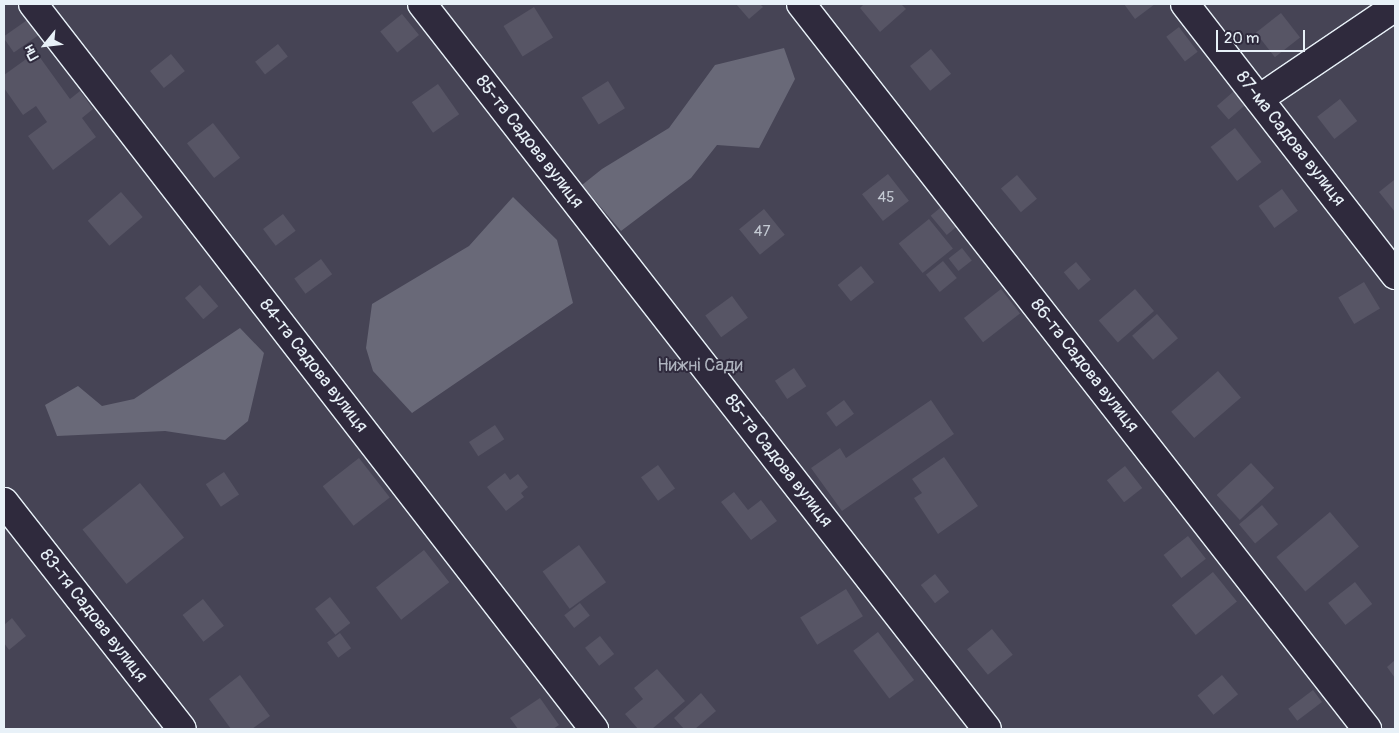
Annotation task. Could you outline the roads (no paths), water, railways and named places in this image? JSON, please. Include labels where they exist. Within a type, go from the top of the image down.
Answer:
[{"type":"street","name":"84-та Садова вулиця","points":[[33,4],[594,729]]},
{"type":"street","name":"85-та Садова вулиця","points":[[422,4],[986,729]]},
{"type":"street","name":"86-та Садова вулиця","points":[[801,4],[1367,729]]},
{"type":"street","name":"87-ма Садова вулиця","points":[[1185,4],[1395,275]]},
{"type":"street","points":[[1259,99],[1395,7]]},
{"type":"street","name":"83-тя Садова вулиця","points":[[4,502],[182,729]]},
{"type":"water","points":[[784,48],[795,79],[759,148],[717,145],[691,178],[621,231],[582,185],[602,169],[669,128],[715,65]]},
{"type":"water","points":[[513,197],[557,240],[573,303],[412,413],[373,371],[366,348],[372,304],[469,246]]},
{"type":"water","points":[[240,328],[264,353],[248,421],[225,440],[165,431],[57,436],[45,405],[78,386],[102,406],[134,399]]},
{"type":"park label","name":"Нижні Сади","points":[[700,366]]}]
